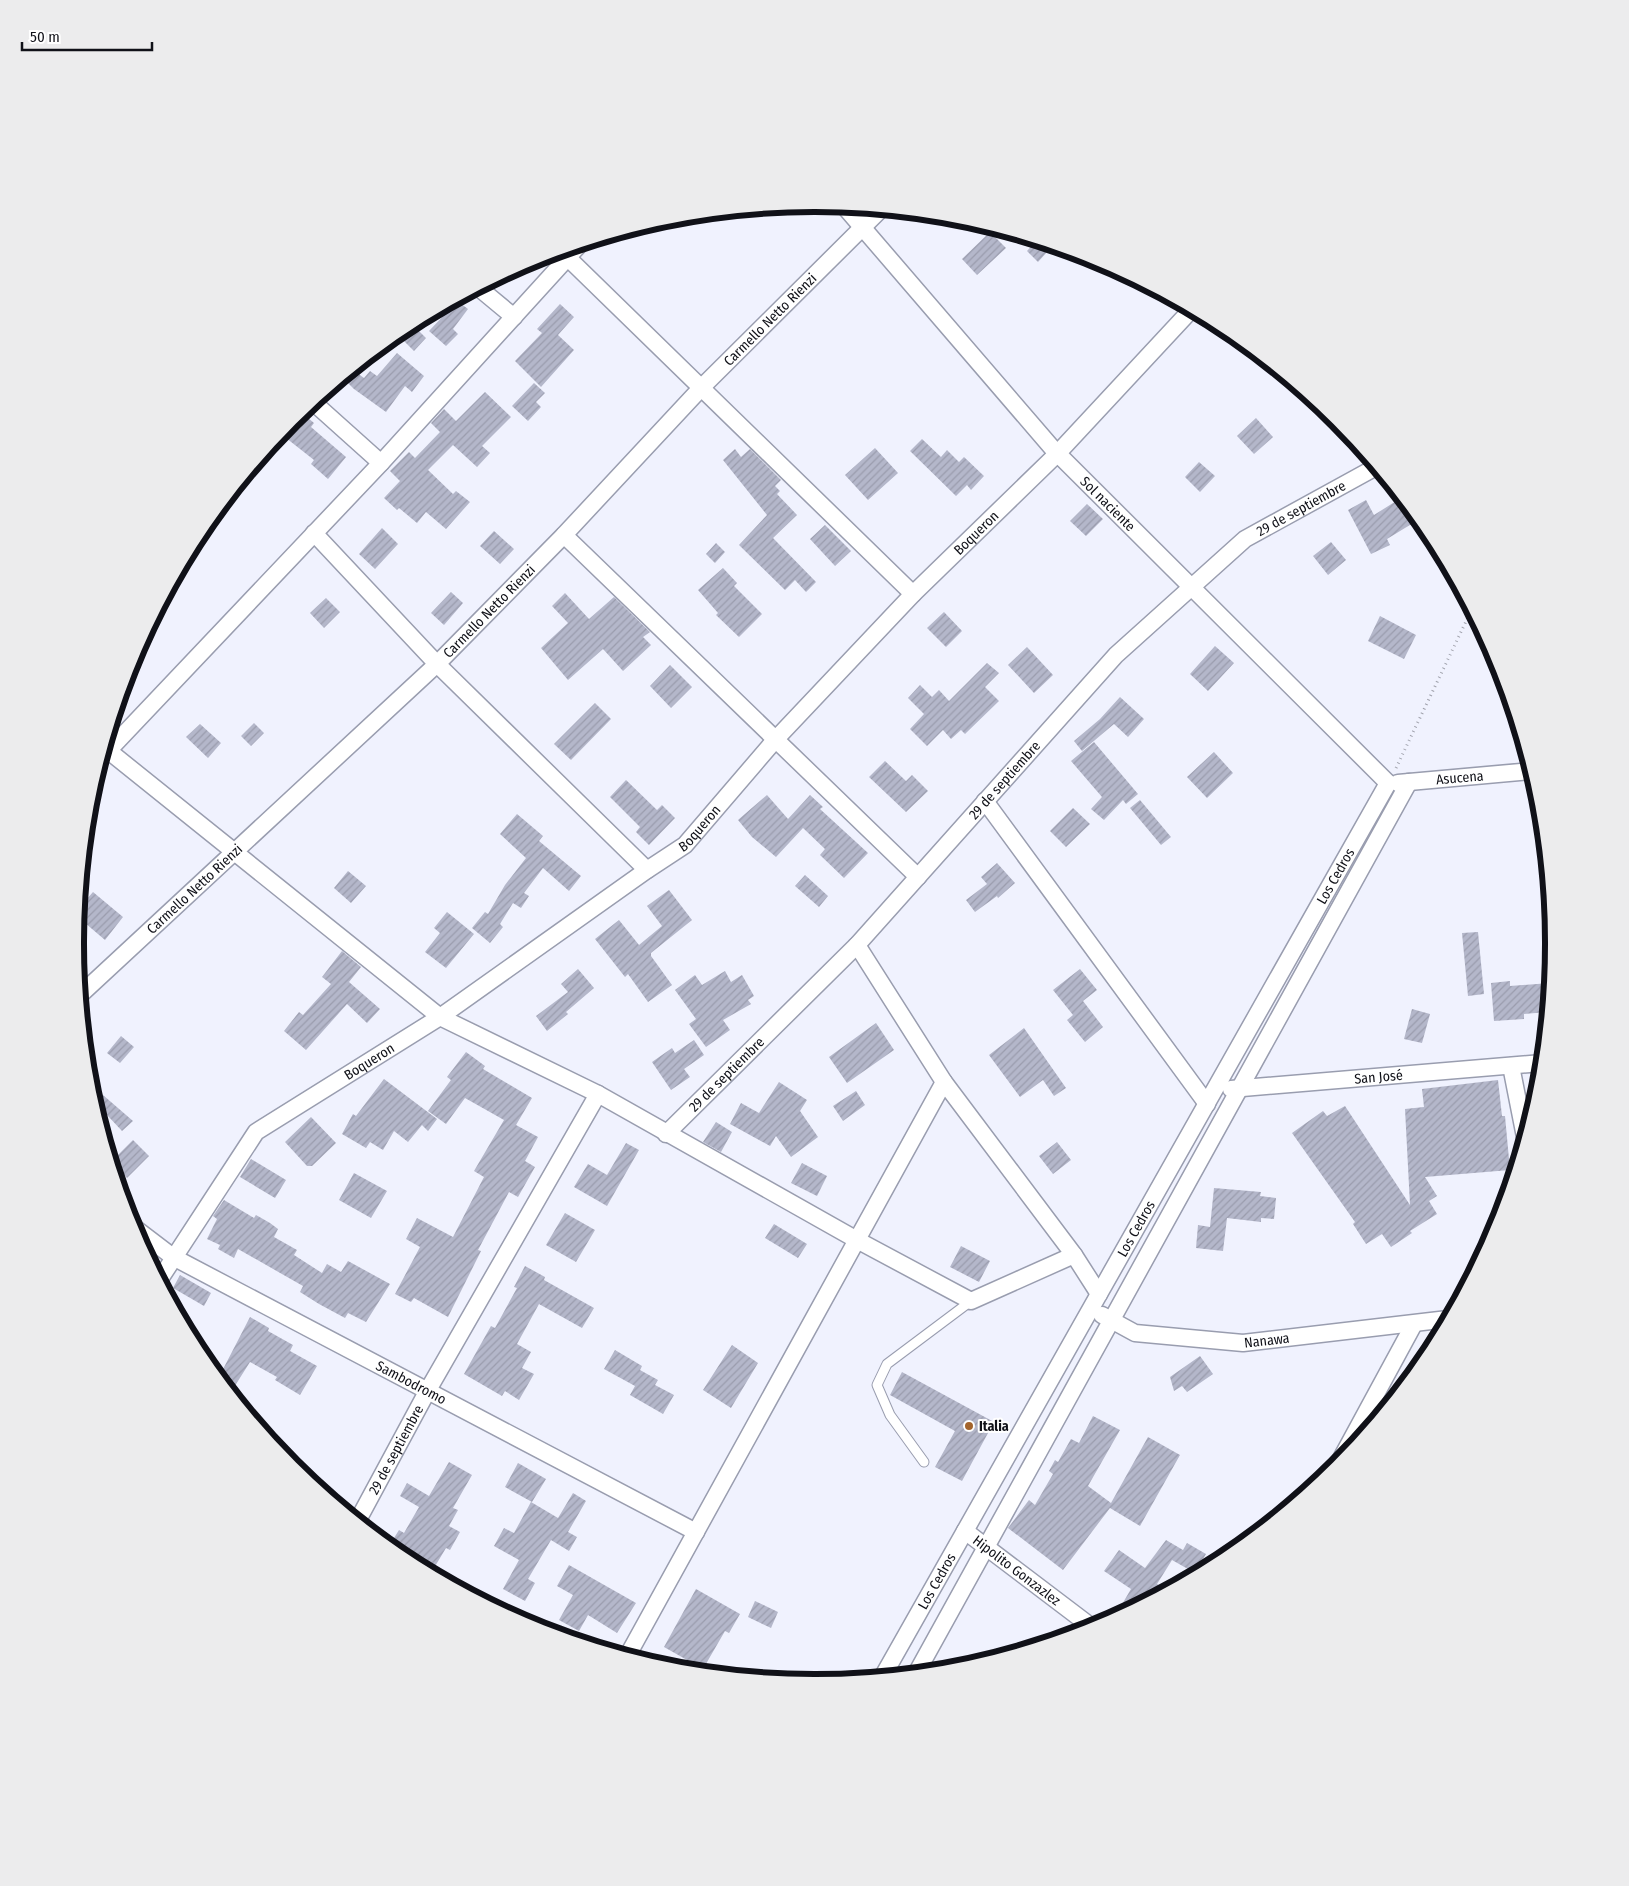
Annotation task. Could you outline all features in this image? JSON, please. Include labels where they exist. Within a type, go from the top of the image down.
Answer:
[{"type":"street","name":"Sol naciente","points":[[850,214],[1057,454],[1388,783]]},
{"type":"street","name":"Carmello Netto Rienzi","points":[[85,990],[437,664],[564,534],[702,387],[875,215]]},
{"type":"street","points":[[574,253],[702,387],[913,594]]},
{"type":"street","points":[[113,742],[381,463],[571,255]]},
{"type":"street","points":[[484,292],[514,317]]},
{"type":"street","name":"Boqueron","points":[[163,1274],[173,1256],[256,1132],[440,1016],[685,845],[775,740],[913,594],[1057,454],[1187,314]]},
{"type":"street","points":[[319,407],[381,463]]},
{"type":"street","name":"29 de septiembre","points":[[666,1134],[857,945],[1116,655],[1245,539],[1371,470]]},
{"type":"street","points":[[314,533],[437,664],[647,870]]},
{"type":"street","points":[[564,534],[918,877]]},
{"type":"street","points":[[110,752],[235,850],[440,1016],[598,1094],[857,1240],[971,1301],[1074,1255]]},
{"type":"street","name":"Asucena","points":[[1388,783],[1524,772]]},
{"type":"street","points":[[921,1665],[1409,782]]},
{"type":"street","name":"Los Cedros","points":[[887,1669],[1388,783]]},
{"type":"street","points":[[985,801],[1210,1097]]},
{"type":"street","points":[[857,945],[944,1082],[1074,1255],[1099,1294]]},
{"type":"street","name":"San José","points":[[1210,1097],[1240,1088],[1535,1064]]},
{"type":"street","points":[[1511,1066],[1522,1123]]},
{"type":"street","points":[[631,1650],[944,1082]]},
{"type":"street","name":"29 de septiembre","points":[[361,1515],[428,1390],[598,1094]]},
{"type":"street","name":"Sambodromo","points":[[145,1235],[173,1256],[696,1532]]},
{"type":"street","name":"Nanawa","points":[[1090,1309],[1135,1333],[1243,1344],[1440,1320]]},
{"type":"street","points":[[1353,1437],[1414,1324]]},
{"type":"street","name":"Hipolito Gonzazlez","points":[[965,1531],[1085,1622]]},
{"type":"lane","points":[[924,1462],[890,1415],[877,1385],[887,1364],[971,1301]]},
{"type":"path","points":[[1388,783],[1468,616]]},
{"type":"building","points":[[989,233],[992,234],[1006,248],[977,275],[962,259]]},
{"type":"building","points":[[1032,246],[1047,252],[1038,262],[1027,251]]},
{"type":"building","points":[[461,304],[468,309],[453,329],[458,334],[446,346],[429,331],[447,312]]},
{"type":"building","points":[[560,304],[574,317],[558,335],[574,350],[541,387],[515,361],[542,333],[537,329]]},
{"type":"building","points":[[418,330],[426,338],[414,351],[403,340]]},
{"type":"building","points":[[397,353],[424,376],[412,392],[405,386],[386,412],[347,382],[358,373],[364,378],[370,371],[377,376]]},
{"type":"building","points":[[534,383],[545,393],[536,402],[541,407],[528,421],[512,406]]},
{"type":"building","points":[[485,392],[511,417],[482,446],[490,453],[477,467],[453,445],[428,470],[453,494],[456,491],[470,502],[446,529],[426,512],[417,523],[399,508],[397,510],[384,498],[400,481],[390,471],[409,452],[415,458],[440,432],[431,423],[444,409],[456,421]]},
{"type":"building","points":[[307,417],[314,423],[311,427],[346,457],[328,479],[311,464],[314,460],[286,438]]},
{"type":"building","points":[[1256,418],[1273,437],[1254,454],[1237,436]]},
{"type":"building","points":[[922,439],[941,457],[947,450],[959,462],[964,457],[984,476],[971,490],[967,485],[956,496],[910,451]]},
{"type":"building","points":[[875,448],[898,473],[868,500],[845,475]]},
{"type":"building","points":[[735,449],[741,457],[750,449],[781,480],[775,486],[780,491],[777,494],[797,515],[773,538],[816,582],[806,592],[795,580],[785,590],[739,545],[767,515],[723,460]]},
{"type":"building","points":[[1199,462],[1215,476],[1200,492],[1185,477]]},
{"type":"building","points":[[1366,500],[1374,515],[1396,501],[1412,523],[1387,539],[1390,545],[1371,554],[1348,510]]},
{"type":"building","points":[[1087,504],[1103,519],[1086,536],[1070,521]]},
{"type":"building","points":[[825,525],[851,551],[835,566],[810,539]]},
{"type":"building","points":[[382,528],[398,544],[375,569],[359,554]]},
{"type":"building","points":[[494,531],[514,549],[500,564],[480,546]]},
{"type":"building","points":[[1331,542],[1346,560],[1328,575],[1313,556]]},
{"type":"building","points":[[716,543],[725,552],[715,563],[706,554]]},
{"type":"building","points":[[723,568],[737,583],[734,586],[762,614],[739,637],[716,615],[718,613],[698,590]]},
{"type":"building","points":[[451,592],[463,603],[444,625],[431,613]]},
{"type":"building","points":[[565,593],[589,619],[614,597],[650,632],[643,637],[651,645],[623,671],[603,649],[568,680],[541,648],[568,623],[552,606]]},
{"type":"building","points":[[326,598],[340,612],[324,628],[310,613]]},
{"type":"building","points":[[944,612],[962,631],[946,647],[927,628]]},
{"type":"building","points":[[1380,616],[1416,635],[1404,659],[1368,641]]},
{"type":"building","points":[[1215,646],[1234,663],[1208,691],[1190,674]]},
{"type":"building","points":[[1027,647],[1053,675],[1034,693],[1008,665]]},
{"type":"building","points":[[987,663],[999,673],[985,687],[999,701],[965,734],[961,730],[951,739],[943,730],[927,746],[910,729],[924,714],[908,698],[920,685],[932,697],[939,690],[949,701]]},
{"type":"building","points":[[670,665],[692,687],[671,708],[650,686]]},
{"type":"building","points":[[1120,697],[1144,719],[1128,737],[1114,724],[1082,751],[1074,741],[1100,719]]},
{"type":"building","points":[[595,703],[611,719],[571,760],[554,744]]},
{"type":"building","points":[[254,723],[264,733],[251,746],[241,736]]},
{"type":"building","points":[[200,724],[221,743],[208,758],[186,737]]},
{"type":"building","points":[[1094,742],[1138,794],[1126,804],[1123,800],[1104,820],[1091,809],[1102,797],[1071,761]]},
{"type":"building","points":[[1214,752],[1233,773],[1207,798],[1187,777]]},
{"type":"building","points":[[885,761],[906,781],[912,775],[928,791],[906,812],[869,777]]},
{"type":"building","points":[[626,780],[657,810],[662,805],[675,818],[649,845],[636,832],[640,827],[610,797]]},
{"type":"building","points":[[767,795],[788,819],[810,795],[823,807],[820,809],[868,853],[844,878],[820,855],[825,849],[803,828],[776,857],[752,837],[738,820]]},
{"type":"building","points":[[1140,800],[1171,837],[1161,845],[1130,808]]},
{"type":"building","points":[[1073,808],[1090,824],[1066,847],[1050,831]]},
{"type":"building","points":[[517,814],[543,836],[539,841],[581,876],[569,891],[543,868],[524,893],[529,896],[521,908],[513,903],[500,924],[503,927],[490,943],[472,928],[485,912],[488,914],[505,885],[526,858],[500,834]]},
{"type":"building","points":[[997,863],[1015,883],[998,898],[997,896],[975,912],[966,900],[987,884],[981,877]]},
{"type":"building","points":[[348,871],[366,886],[351,903],[334,888]]},
{"type":"building","points":[[805,875],[828,896],[819,907],[795,886]]},
{"type":"building","points":[[669,890],[692,920],[651,953],[651,956],[672,985],[648,1002],[628,974],[625,977],[595,939],[619,920],[639,945],[662,926],[647,906]]},
{"type":"building","points":[[93,892],[123,917],[105,940],[84,922],[85,901]]},
{"type":"building","points":[[447,912],[474,934],[446,968],[425,952],[440,933],[434,928]]},
{"type":"building","points":[[1478,932],[1484,994],[1468,996],[1462,933]]},
{"type":"building","points":[[342,951],[361,967],[349,982],[380,1009],[367,1023],[347,1004],[306,1050],[284,1031],[299,1012],[303,1015],[331,984],[322,977]]},
{"type":"building","points":[[578,969],[594,988],[566,1012],[568,1014],[547,1031],[536,1016],[568,992],[561,984]]},
{"type":"building","points":[[1080,969],[1097,990],[1083,1001],[1103,1027],[1085,1042],[1067,1020],[1073,1015],[1053,990]]},
{"type":"building","points":[[725,971],[731,982],[742,975],[754,996],[748,1000],[751,1004],[723,1020],[730,1030],[706,1047],[689,1024],[696,1019],[675,990],[695,975],[702,985]]},
{"type":"building","points":[[1510,981],[1510,986],[1544,983],[1542,1012],[1524,1014],[1524,1019],[1494,1021],[1491,983]]},
{"type":"building","points":[[1412,1009],[1430,1014],[1422,1043],[1404,1039]]},
{"type":"building","points":[[876,1023],[894,1050],[847,1083],[829,1057]]},
{"type":"building","points":[[1024,1028],[1066,1088],[1054,1096],[1043,1080],[1020,1097],[989,1055]]},
{"type":"building","points":[[121,1036],[134,1047],[120,1063],[107,1053]]},
{"type":"building","points":[[694,1040],[704,1055],[684,1069],[690,1077],[671,1090],[652,1062],[672,1048],[675,1053]]},
{"type":"building","points":[[466,1052],[485,1066],[483,1069],[532,1098],[516,1125],[538,1137],[525,1161],[535,1167],[518,1197],[509,1192],[478,1250],[481,1251],[448,1317],[414,1298],[411,1302],[395,1294],[420,1247],[406,1239],[417,1218],[453,1237],[484,1177],[474,1171],[504,1120],[465,1098],[446,1124],[428,1111],[451,1080],[447,1077]]},
{"type":"building","points":[[384,1079],[437,1119],[428,1131],[422,1125],[408,1142],[394,1131],[383,1150],[370,1142],[366,1148],[342,1134],[353,1114],[356,1116]]},
{"type":"building","points":[[1498,1080],[1502,1116],[1505,1116],[1508,1170],[1425,1177],[1437,1196],[1429,1201],[1437,1214],[1410,1231],[1412,1233],[1391,1247],[1382,1234],[1366,1244],[1353,1224],[1355,1222],[1292,1133],[1323,1111],[1327,1116],[1345,1106],[1410,1205],[1405,1109],[1424,1107],[1422,1089]]},
{"type":"building","points":[[779,1082],[807,1100],[800,1111],[818,1137],[791,1157],[776,1136],[770,1146],[730,1124],[741,1103],[759,1113]]},
{"type":"building","points":[[856,1091],[865,1105],[843,1121],[833,1106]]},
{"type":"building","points":[[99,1092],[133,1121],[122,1131],[104,1112]]},
{"type":"building","points":[[311,1117],[336,1143],[312,1166],[307,1166],[285,1142]]},
{"type":"building","points":[[716,1122],[732,1132],[721,1152],[703,1142]]},
{"type":"building","points":[[133,1140],[149,1156],[127,1178],[121,1171],[116,1157]]},
{"type":"building","points":[[1057,1142],[1071,1160],[1053,1174],[1039,1156]]},
{"type":"building","points":[[626,1143],[639,1150],[607,1206],[574,1187],[588,1164],[607,1175]]},
{"type":"building","points":[[251,1159],[286,1180],[275,1198],[240,1177]]},
{"type":"building","points":[[802,1163],[827,1176],[817,1196],[791,1183]]},
{"type":"building","points":[[354,1173],[387,1191],[371,1218],[339,1200]]},
{"type":"building","points":[[1214,1188],[1261,1192],[1260,1196],[1276,1198],[1274,1219],[1261,1218],[1261,1222],[1227,1218],[1223,1251],[1196,1248],[1198,1225],[1210,1227]]},
{"type":"building","points":[[224,1200],[254,1218],[256,1215],[270,1223],[278,1229],[274,1237],[297,1250],[294,1255],[322,1273],[327,1264],[341,1272],[348,1261],[390,1284],[366,1322],[348,1313],[345,1318],[319,1304],[300,1292],[303,1286],[238,1249],[234,1258],[218,1249],[220,1245],[207,1239],[217,1219],[213,1216]]},
{"type":"building","points":[[565,1213],[595,1230],[576,1262],[546,1245]]},
{"type":"building","points":[[774,1224],[807,1244],[798,1258],[765,1238]]},
{"type":"building","points":[[961,1246],[990,1261],[979,1282],[950,1267]]},
{"type":"building","points":[[525,1266],[545,1277],[544,1280],[594,1308],[582,1328],[539,1304],[517,1344],[531,1352],[522,1368],[534,1374],[519,1400],[505,1391],[502,1396],[464,1374],[491,1326],[495,1328],[517,1288],[514,1287]]},
{"type":"building","points":[[180,1275],[211,1293],[204,1306],[173,1288]]},
{"type":"building","points":[[250,1317],[269,1328],[268,1331],[293,1345],[290,1351],[317,1366],[300,1395],[275,1380],[277,1377],[250,1362],[234,1387],[222,1370]]},
{"type":"building","points":[[732,1345],[758,1363],[731,1408],[703,1390]]},
{"type":"building","points":[[615,1350],[642,1366],[640,1370],[658,1380],[655,1385],[674,1395],[663,1414],[630,1395],[635,1386],[604,1369]]},
{"type":"building","points":[[1200,1356],[1213,1374],[1187,1392],[1182,1386],[1174,1391],[1170,1377]]},
{"type":"building","name":"Italia","points":[[902,1372],[994,1422],[962,1481],[935,1467],[955,1431],[890,1395]]},
{"type":"building","points":[[1093,1416],[1120,1430],[1088,1486],[1111,1503],[1148,1437],[1180,1455],[1140,1526],[1110,1508],[1063,1570],[1008,1528],[1029,1500],[1035,1505],[1053,1474],[1049,1471],[1055,1460],[1058,1462],[1071,1439],[1079,1443]]},
{"type":"building","points":[[449,1462],[472,1475],[453,1508],[458,1510],[449,1526],[460,1532],[450,1550],[446,1548],[435,1567],[393,1540],[399,1530],[404,1533],[419,1507],[400,1496],[407,1483],[429,1496]]},
{"type":"building","points":[[518,1463],[546,1479],[532,1502],[505,1487]]},
{"type":"building","points":[[573,1493],[586,1501],[568,1532],[577,1537],[569,1551],[551,1540],[528,1579],[535,1583],[525,1601],[503,1589],[519,1560],[494,1546],[504,1528],[514,1533],[531,1502],[558,1518]]},
{"type":"building","points":[[1166,1540],[1183,1550],[1187,1543],[1206,1554],[1201,1563],[1190,1570],[1172,1560],[1157,1584],[1161,1586],[1121,1606],[1131,1589],[1104,1571],[1119,1550],[1145,1568]]},
{"type":"building","points":[[569,1565],[636,1603],[617,1633],[588,1615],[579,1631],[559,1620],[573,1595],[557,1586]]},
{"type":"building","points":[[696,1589],[740,1614],[729,1633],[725,1631],[705,1665],[692,1663],[664,1647]]},
{"type":"building","points":[[755,1601],[778,1612],[771,1628],[748,1617]]},
{"type":"place","name":"Italia","points":[[969,1426]]}]
